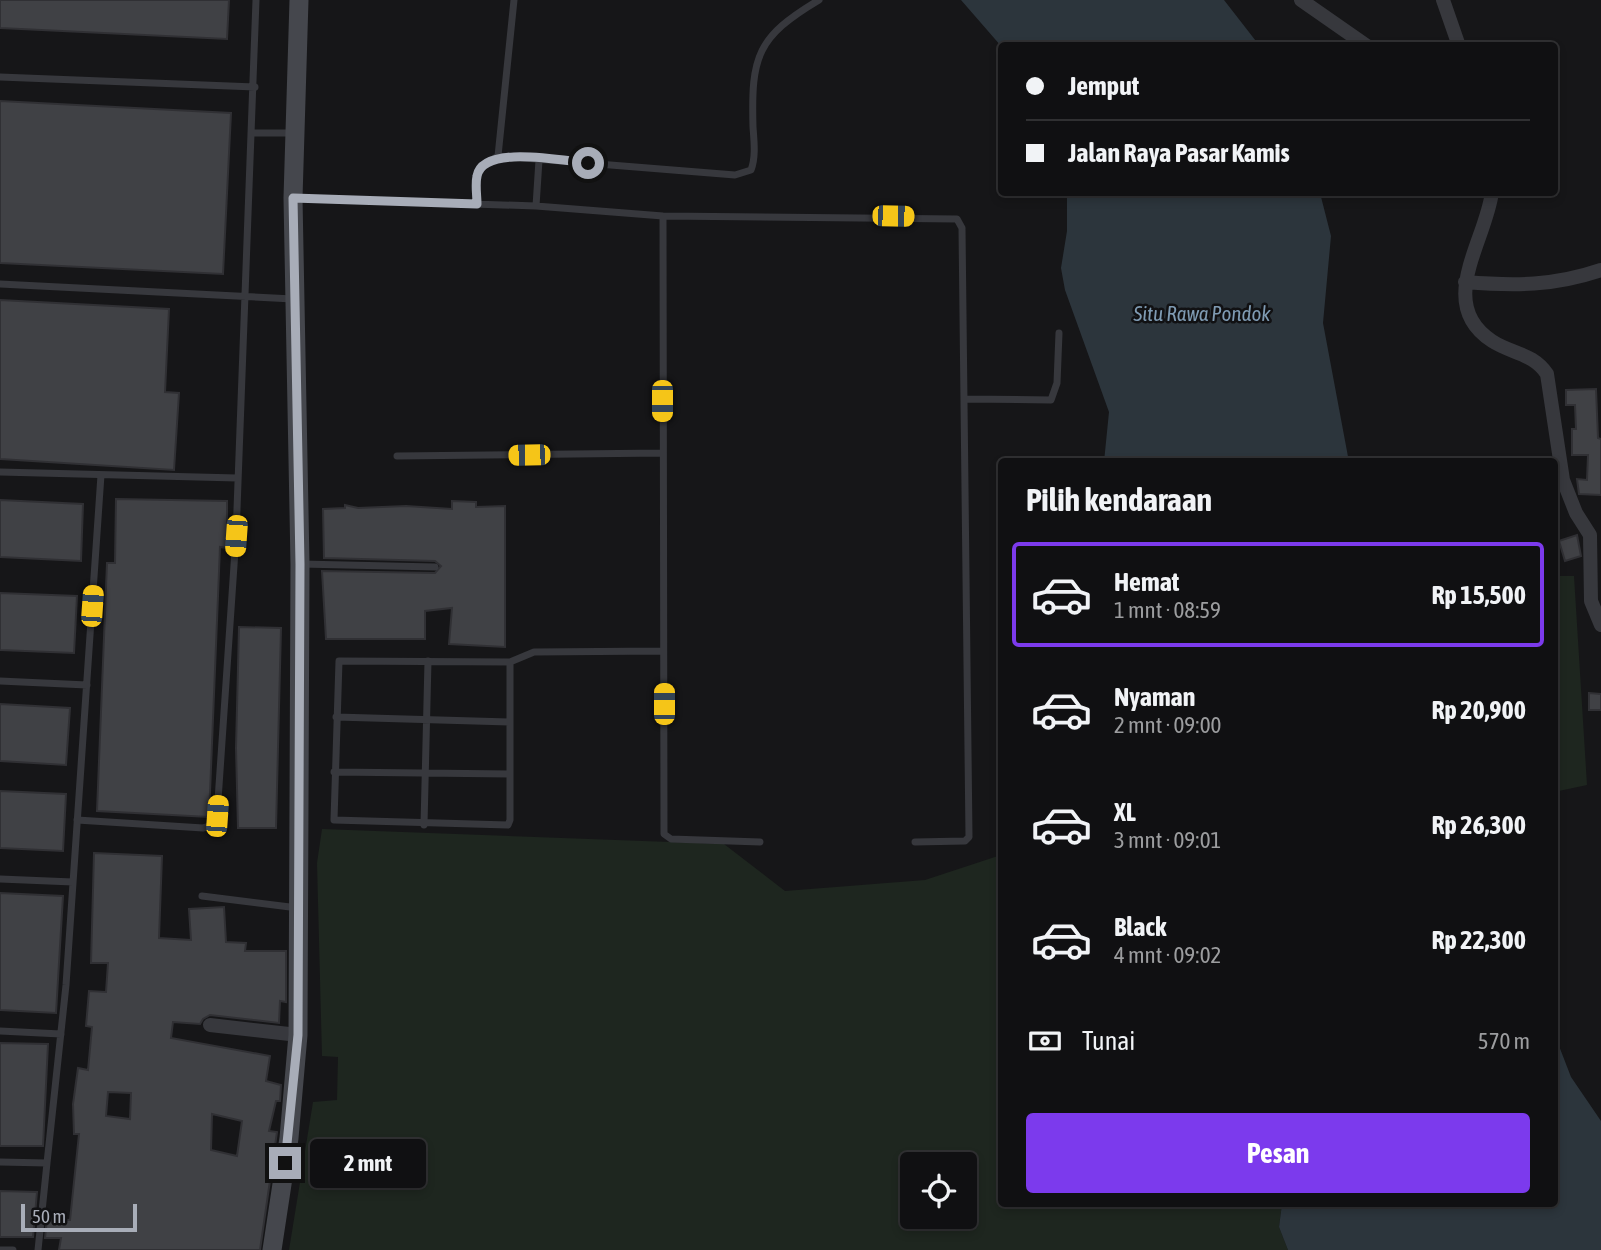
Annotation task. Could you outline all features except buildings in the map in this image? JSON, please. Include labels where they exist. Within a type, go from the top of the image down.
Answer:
[{"type":"main road","points":[[272,1250],[289,1138],[298,1035],[300,564],[293,198],[299,0]]},
{"type":"street","points":[[1301,0],[1361,42]]},
{"type":"street","points":[[1443,0],[1458,42]]},
{"type":"street","points":[[1491,196],[1465,282],[1467,307],[1480,333],[1497,344],[1539,361],[1547,374],[1563,480],[1576,513],[1595,536],[1591,601],[1601,625]]},
{"type":"street","points":[[1465,282],[1514,284],[1569,281],[1601,270]]},
{"type":"street","points":[[210,1025],[298,1035]]},
{"type":"lane","points":[[77,820],[203,828],[214,825],[236,536],[255,87],[256,0]]},
{"type":"lane","points":[[498,156],[514,0]]},
{"type":"lane","points":[[477,204],[477,175],[483,164],[498,156],[735,175],[751,170],[755,66],[772,33],[784,21],[819,0]]},
{"type":"lane","points":[[0,77],[255,87]]},
{"type":"lane","points":[[253,133],[295,133]]},
{"type":"lane","points":[[536,206],[539,160]]},
{"type":"lane","points":[[293,198],[536,206],[663,216],[957,219],[962,228],[969,837],[965,841],[915,842]]},
{"type":"lane","points":[[663,216],[664,834],[671,839],[760,842]]},
{"type":"lane","points":[[0,284],[293,299]]},
{"type":"lane","points":[[964,398],[1051,400],[1057,383],[1059,333]]},
{"type":"lane","points":[[397,456],[662,453]]},
{"type":"lane","points":[[0,472],[237,478]]},
{"type":"lane","points":[[38,1250],[61,1034],[101,475]]},
{"type":"lane","points":[[300,564],[435,567]]},
{"type":"lane","points":[[510,662],[508,825],[425,825],[334,820],[339,661],[510,662],[534,653],[663,651]]},
{"type":"lane","points":[[425,825],[428,661]]},
{"type":"lane","points":[[0,681],[87,685]]},
{"type":"lane","points":[[336,718],[509,722]]},
{"type":"lane","points":[[334,772],[510,774]]},
{"type":"lane","points":[[0,879],[73,882]]},
{"type":"lane","points":[[202,897],[299,909]]},
{"type":"lane","points":[[0,1031],[61,1034]]},
{"type":"lane","points":[[0,1162],[47,1163]]},
{"type":"lane","points":[[0,1250],[13,1250]]},
{"type":"shaded area","points":[[1558,576],[1574,576],[1587,785],[1558,791]]},
{"type":"shaded area","points":[[322,829],[724,844],[785,891],[925,880],[998,856],[998,1207],[1282,1207],[1279,1227],[1288,1250],[289,1250],[313,1102],[337,1100],[338,1057],[322,1056],[317,863]]},
{"type":"water","points":[[961,0],[1224,0],[1257,42],[998,42]]},
{"type":"water","name":"Situ Rawa Pondok","points":[[1067,196],[1321,196],[1331,236],[1323,323],[1348,458],[1104,458],[1109,412],[1065,290],[1061,268],[1067,231]]},
{"type":"water","points":[[1558,1043],[1571,1077],[1601,1121],[1601,1250],[1288,1250],[1279,1227],[1282,1207],[1558,1207]]},
{"type":"route","points":[[285,1163],[298,1035],[300,564],[293,198],[477,204],[477,175],[483,164],[498,156],[588,163]]}]
